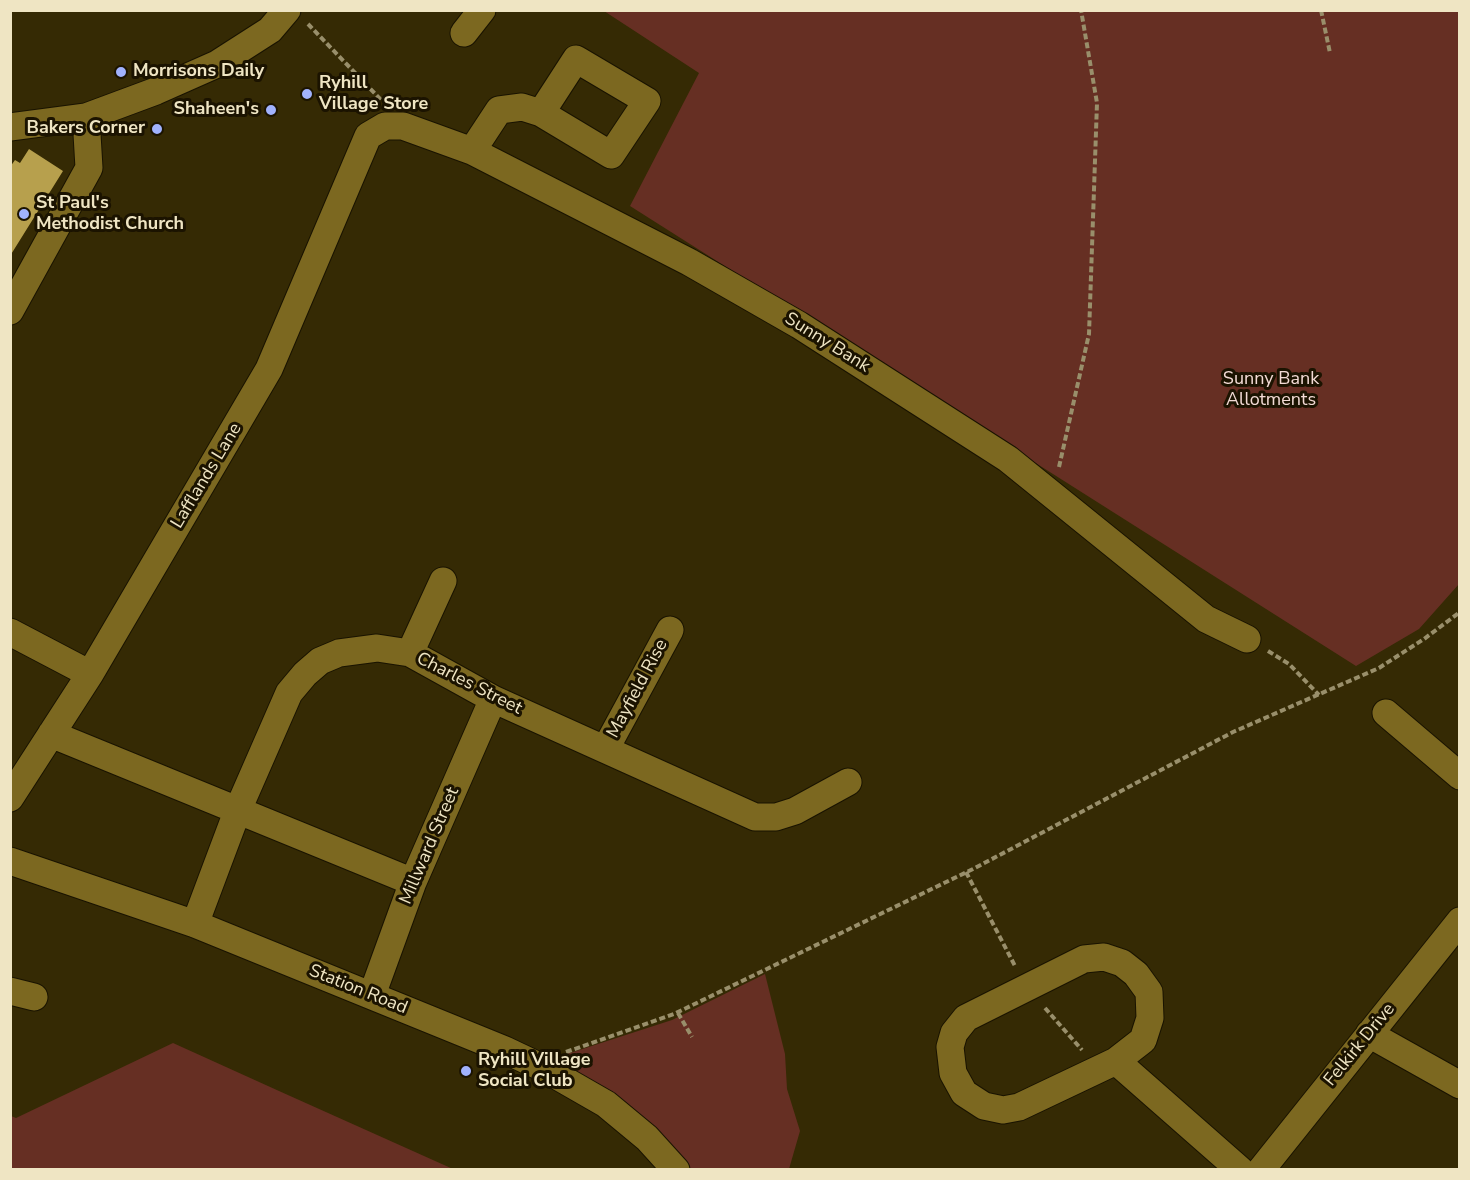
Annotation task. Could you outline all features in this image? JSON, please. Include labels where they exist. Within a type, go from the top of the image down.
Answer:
[{"type":"street","points":[[464,33],[482,10]]},
{"type":"street","points":[[10,127],[86,117],[217,64],[295,15]]},
{"type":"street","points":[[472,151],[499,110],[522,107],[541,113]]},
{"type":"street","points":[[10,311],[89,168],[86,117]]},
{"type":"street","name":"Sunny Bank","points":[[368,136],[385,126],[403,126],[472,151],[689,262],[799,325],[1008,459],[1206,619],[1246,639]]},
{"type":"street","name":"Lafflands Lane","points":[[10,798],[90,674],[269,369],[368,136]]},
{"type":"street","points":[[410,653],[443,581]]},
{"type":"street","name":"Mayfield Rise","points":[[606,748],[670,630]]},
{"type":"street","points":[[10,632],[90,674]]},
{"type":"street","name":"Charles Street","points":[[195,924],[237,812],[289,693],[305,674],[320,662],[339,653],[377,648],[410,653],[493,699],[755,817],[776,817],[795,811],[848,782]]},
{"type":"street","name":"Millward Street","points":[[372,995],[413,882],[493,699]]},
{"type":"street","points":[[1386,713],[1460,776]]},
{"type":"street","points":[[51,734],[237,812],[413,882]]},
{"type":"street","name":"Station Road","points":[[10,861],[195,924],[372,995],[545,1069],[606,1104],[647,1138],[676,1170]]},
{"type":"street","name":"Felkirk Drive","points":[[1261,1170],[1460,921]]},
{"type":"street","points":[[1104,957],[1122,963],[1136,974],[1149,992],[1150,1018],[1143,1040],[1116,1061],[1019,1107],[1003,1110],[984,1106],[964,1093],[953,1073],[950,1047],[954,1033],[966,1018],[1084,959],[1104,957]]},
{"type":"street","points":[[1369,1034],[1460,1085]]},
{"type":"street","points":[[1116,1061],[1240,1170]]},
{"type":"path","points":[[1053,494],[1089,334],[1097,103],[1081,10]]},
{"type":"path","points":[[1321,10],[1330,53]]},
{"type":"path","points":[[295,15],[390,110]]},
{"type":"path","points":[[545,1069],[562,1053],[678,1013],[973,869],[1233,732],[1378,668],[1424,639],[1460,612]]},
{"type":"path","points":[[1246,639],[1289,664],[1319,695]]},
{"type":"path","points":[[678,1013],[692,1037]]},
{"type":"green space","name":"Sunny Bank Allotments","points":[[604,11],[1459,11],[1459,584],[1419,629],[1356,666],[630,206],[699,73]]},
{"type":"green space","points":[[765,974],[785,1054],[787,1089],[800,1131],[789,1169],[681,1169],[551,1067],[564,1055],[672,1020]]},
{"type":"green space","points":[[173,1043],[453,1169],[11,1169],[11,1116],[16,1118]]},
{"type":"building","name":"St Paul's Methodist Church","points":[[29,149],[63,171],[10,256],[10,167],[15,160],[20,163]]},
{"type":"place","name":"Morrisons Daily","points":[[121,72]]},
{"type":"place","name":"Ryhill Village Store","points":[[307,94]]},
{"type":"place","name":"Shaheen's","points":[[271,110]]},
{"type":"place","name":"Bakers Corner","points":[[157,129]]},
{"type":"place","name":"St Paul's Methodist Church","points":[[24,214]]},
{"type":"place","name":"Ryhill Village Social Club","points":[[466,1071]]}]
